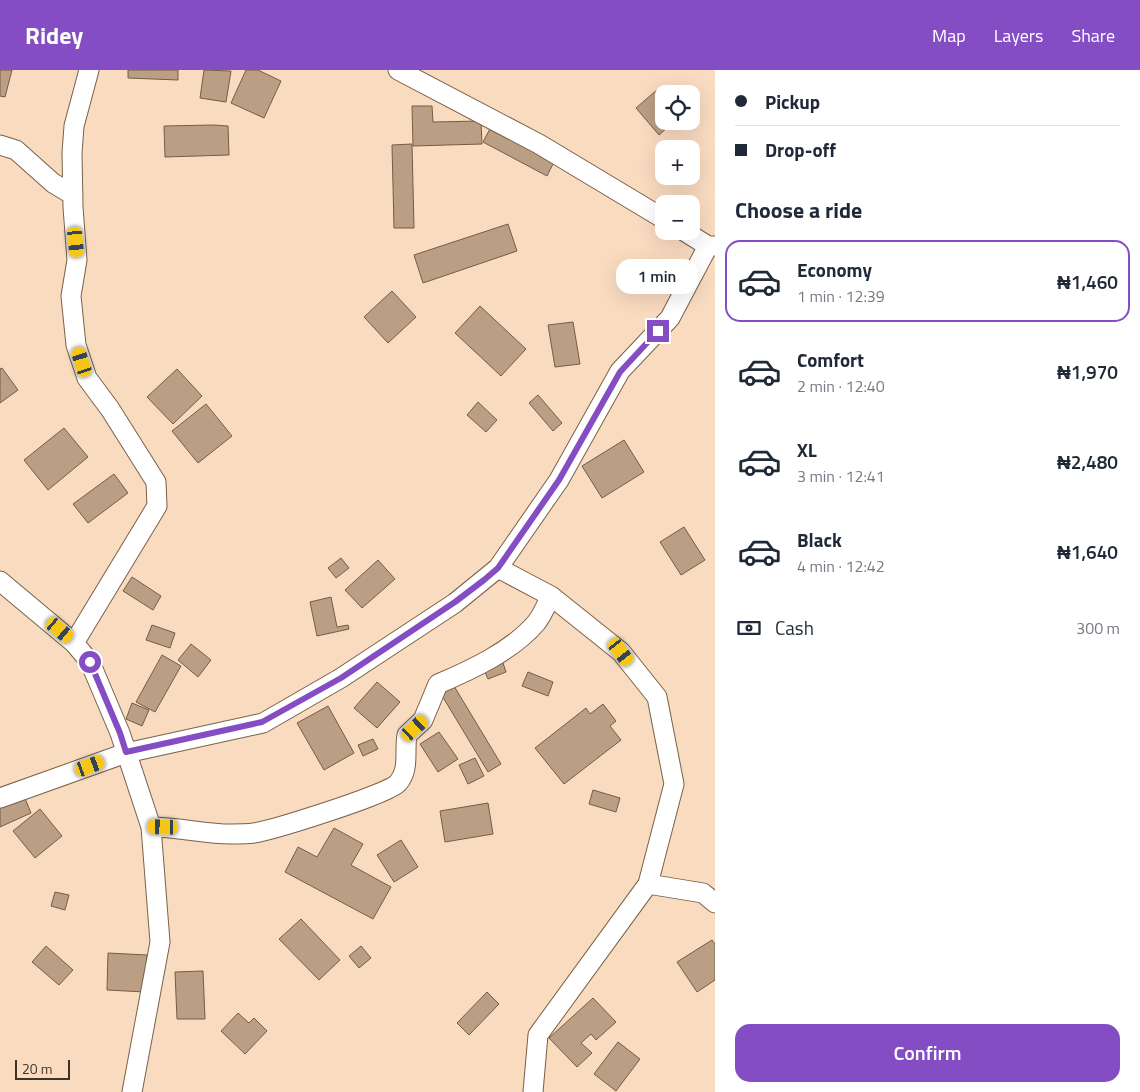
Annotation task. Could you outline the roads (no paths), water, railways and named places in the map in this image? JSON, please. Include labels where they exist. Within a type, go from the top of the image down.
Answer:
[{"type":"street","points":[[74,643],[157,506],[156,482],[110,409],[87,378],[76,345],[71,296],[78,260],[72,195],[74,126],[88,70]]},
{"type":"street","points":[[398,70],[539,144],[655,214]]},
{"type":"street","points":[[0,145],[16,150],[53,183],[72,195]]},
{"type":"street","points":[[0,798],[126,752],[262,722],[341,678],[455,602],[498,568],[559,480],[620,372],[670,318],[712,246],[700,240]]},
{"type":"street","points":[[498,568],[551,596],[621,652],[657,697],[674,784],[648,884],[538,1035],[533,1092]]},
{"type":"street","points":[[0,581],[74,643],[90,662],[120,733],[151,827],[160,942],[132,1092]]},
{"type":"street","points":[[151,827],[175,827],[229,834],[254,833],[350,805],[398,784],[407,765],[406,735],[423,720],[438,684],[475,668],[514,641],[536,623],[551,596]]},
{"type":"street","points":[[648,884],[704,893],[715,903]]}]
